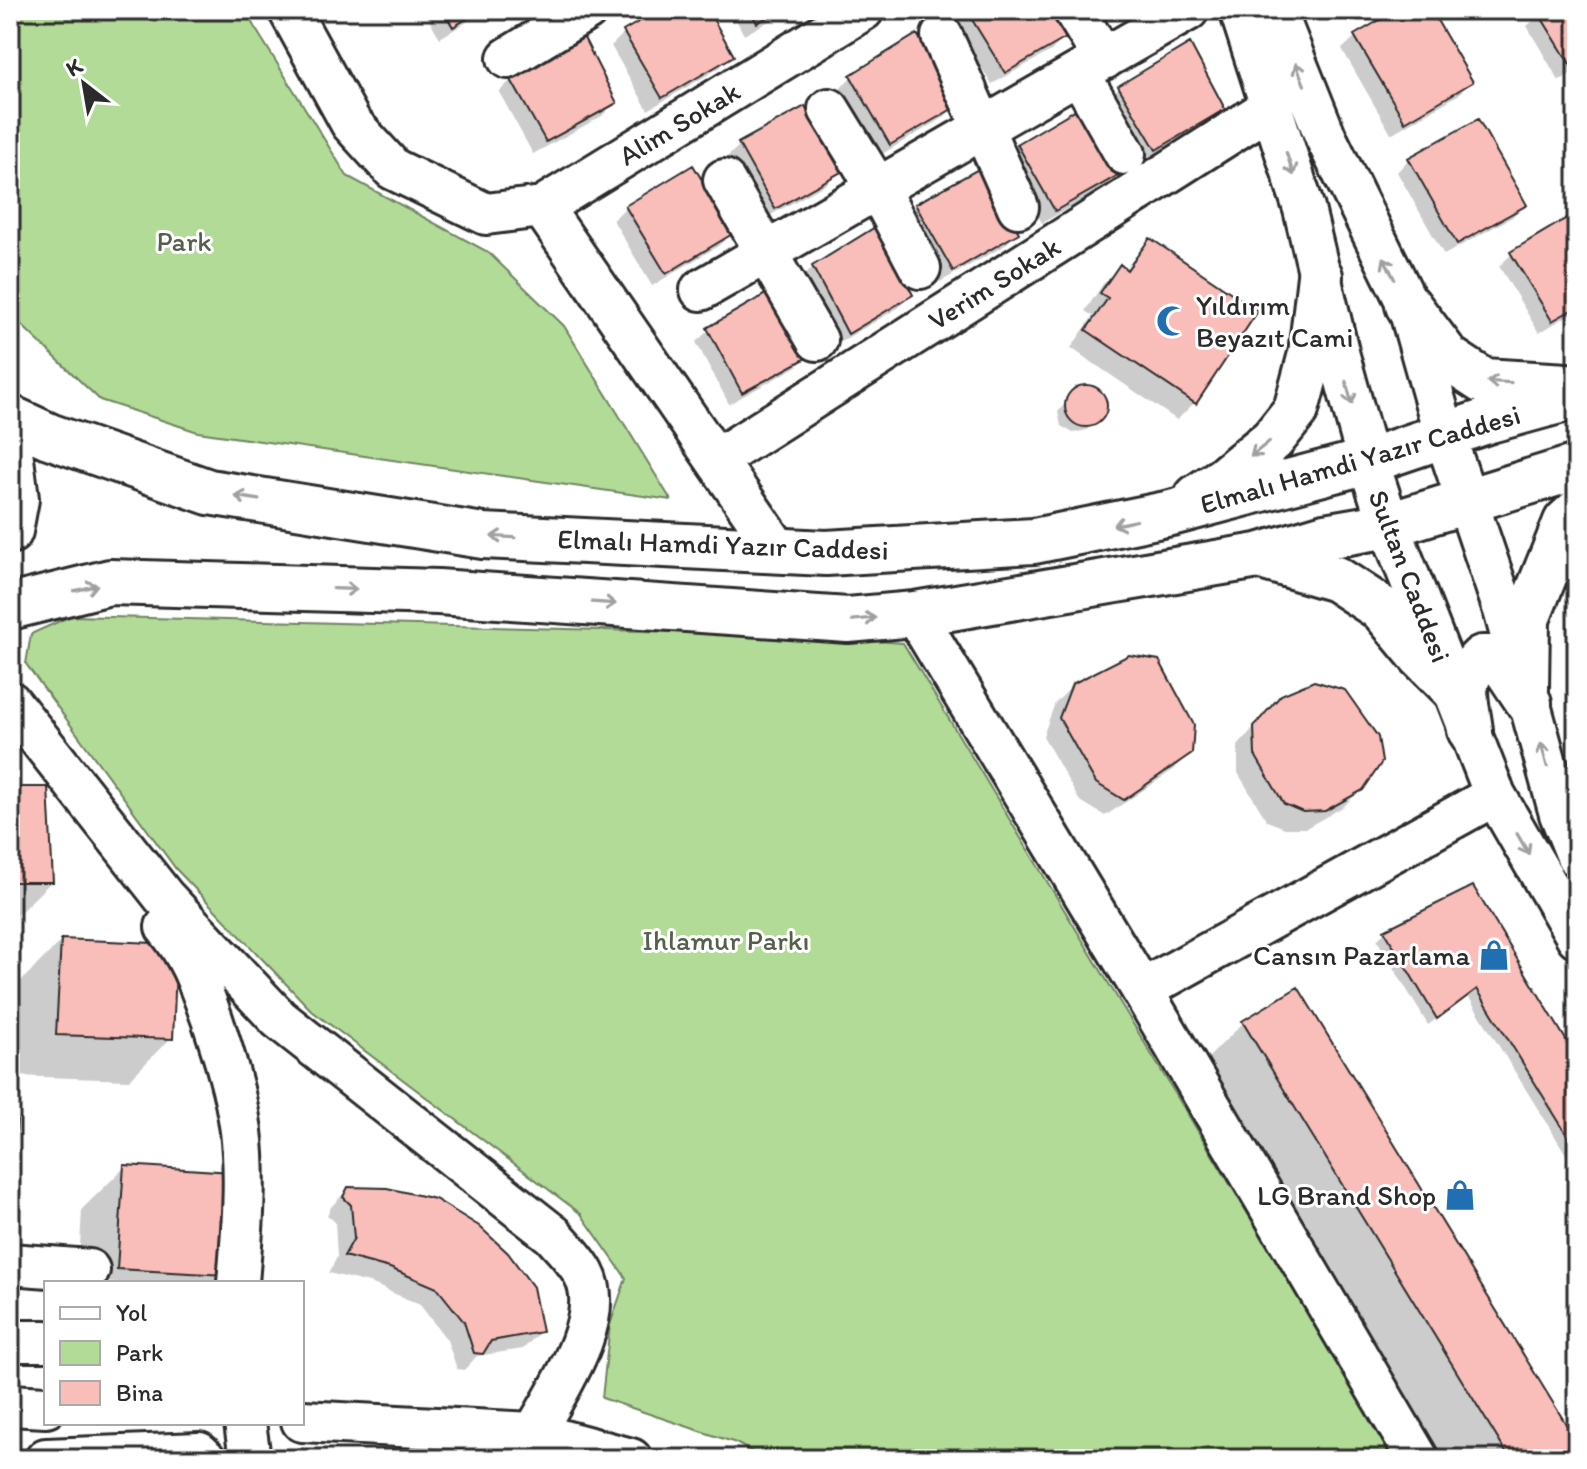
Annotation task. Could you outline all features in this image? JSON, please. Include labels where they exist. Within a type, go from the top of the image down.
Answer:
[{"type":"main road","points":[[1171,513],[1224,479],[1272,440],[1296,410],[1311,354],[1320,276]]},
{"type":"main road","points":[[1408,305],[1448,358],[1483,381],[1577,387]]},
{"type":"main road","name":"Elmalı Hamdi Yazır Caddesi","points":[[10,418],[49,436],[209,492],[483,536],[826,553],[1034,541],[1171,513],[1368,461],[1490,420],[1577,396]]},
{"type":"main road","points":[[10,451],[16,499],[10,531]]},
{"type":"main road","points":[[10,607],[110,582],[438,592],[848,620],[915,614],[1258,556],[1325,536],[1389,525],[1577,467]]},
{"type":"main road","points":[[1528,698],[1527,619],[1566,522],[1577,512]]},
{"type":"main road","points":[[1258,556],[1336,579],[1382,609],[1421,656],[1453,688]]},
{"type":"main road","points":[[1470,730],[1465,686],[1468,670],[1482,658],[1499,658],[1528,698]]},
{"type":"street","name":"Alim Sokak","points":[[289,10],[351,123],[393,169],[486,214],[542,207],[863,10]]},
{"type":"street","points":[[508,58],[587,10]]},
{"type":"street","points":[[1074,10],[1091,66],[1125,154]]},
{"type":"street","points":[[701,290],[1188,10]]},
{"type":"street","name":"Sultan Caddesi","points":[[1240,10],[1304,209],[1368,461],[1389,525],[1495,795],[1577,937]]},
{"type":"street","points":[[1275,10],[1326,138],[1408,305],[1445,436],[1504,610],[1560,814],[1577,856]]},
{"type":"street","points":[[942,36],[1018,207]]},
{"type":"street","name":"Verim Sokak","points":[[716,460],[1271,107]]},
{"type":"street","points":[[829,109],[878,189],[920,268]]},
{"type":"street","points":[[724,180],[817,340]]},
{"type":"street","points":[[542,207],[778,550]]},
{"type":"street","points":[[915,614],[1142,990],[1418,1459]]},
{"type":"street","points":[[10,702],[164,897],[279,1019],[553,1235],[585,1274],[591,1305],[575,1360],[534,1433]]},
{"type":"street","points":[[10,745],[42,775],[183,947],[193,965],[225,1058],[241,1131],[244,1207],[238,1281]]},
{"type":"street","points":[[1142,990],[1495,795]]},
{"type":"street","points":[[10,1264],[89,1270]]},
{"type":"street","points":[[10,1341],[44,1341]]},
{"type":"street","points":[[10,1405],[44,1407]]},
{"type":"street","points":[[304,1421],[534,1433],[631,1459]]},
{"type":"street","points":[[245,1425],[250,1459]]},
{"type":"street","points":[[46,1459],[199,1453],[205,1459]]},
{"type":"green space","name":"Park","points":[[10,10],[244,10],[347,176],[488,252],[564,326],[671,500],[198,432],[100,400],[10,314]]},
{"type":"green space","name":"Ihlamur Parkı","points":[[71,616],[792,635],[903,643],[1396,1459],[765,1459],[736,1443],[602,1398],[610,1325],[626,1278],[581,1214],[312,1011],[176,869],[26,664],[31,634]]},
{"type":"building","points":[[443,10],[481,10],[453,27]]},
{"type":"building","points":[[659,10],[708,10],[734,56],[662,98],[623,31]]},
{"type":"building","points":[[750,10],[781,10],[757,23]]},
{"type":"building","points":[[966,10],[1050,10],[1066,38],[1005,73]]},
{"type":"building","points":[[1397,10],[1431,10],[1473,82],[1405,122],[1354,35]]},
{"type":"building","points":[[1577,10],[1577,67],[1573,69],[1538,12]]},
{"type":"building","points":[[917,34],[959,105],[890,145],[850,75]]},
{"type":"building","points":[[583,36],[617,103],[546,142],[510,78]]},
{"type":"building","points":[[1190,43],[1225,109],[1156,150],[1118,86]]},
{"type":"building","points":[[1085,104],[1120,174],[1055,211],[1017,144]]},
{"type":"building","points":[[805,106],[841,172],[775,209],[738,143]]},
{"type":"building","points":[[1478,119],[1527,205],[1457,244],[1408,158]]},
{"type":"building","points":[[693,165],[734,233],[666,274],[625,206]]},
{"type":"building","points":[[982,167],[1019,233],[953,271],[915,204]]},
{"type":"building","points":[[1577,212],[1577,307],[1552,321],[1510,252]]},
{"type":"building","points":[[877,226],[913,295],[848,334],[812,266]]},
{"type":"building","name":"Yıldırım Beyazıt Cami","points":[[1150,238],[1258,311],[1196,404],[1086,330],[1108,298],[1100,293],[1120,264],[1127,270]]},
{"type":"building","points":[[776,288],[812,355],[742,393],[707,328]]},
{"type":"building","points":[[1086,385],[1101,391],[1107,406],[1101,421],[1086,427],[1071,421],[1065,406],[1071,391]]},
{"type":"building","points":[[1129,655],[1159,660],[1194,725],[1192,753],[1124,800],[1096,783],[1059,718],[1072,684]]},
{"type":"building","points":[[1314,681],[1345,690],[1378,737],[1382,762],[1363,790],[1325,811],[1303,812],[1284,804],[1255,755],[1254,726],[1281,695]]},
{"type":"building","points":[[10,787],[48,787],[53,882],[10,882]]},
{"type":"building","points":[[1473,886],[1577,1058],[1577,1151],[1477,989],[1437,1019],[1384,930]]},
{"type":"building","points":[[61,939],[177,944],[173,1039],[56,1035]]},
{"type":"building","points":[[1298,987],[1577,1442],[1577,1459],[1510,1459],[1242,1021]]},
{"type":"building","points":[[10,1119],[17,1119],[11,1233],[10,1233]]},
{"type":"building","points":[[124,1165],[232,1172],[226,1275],[117,1269]]},
{"type":"building","points":[[348,1187],[387,1188],[435,1199],[479,1226],[508,1253],[533,1287],[542,1332],[491,1341],[483,1354],[474,1353],[464,1322],[437,1288],[390,1268],[344,1256],[354,1238],[351,1205],[343,1197]]},
{"type":"place","name":"Yıldırım Beyazıt Cami","points":[[1172,321]]},
{"type":"place","name":"Cansın Pazarlama","points":[[1494,955]]},
{"type":"place","name":"LG Brand Shop","points":[[1460,1195]]}]
